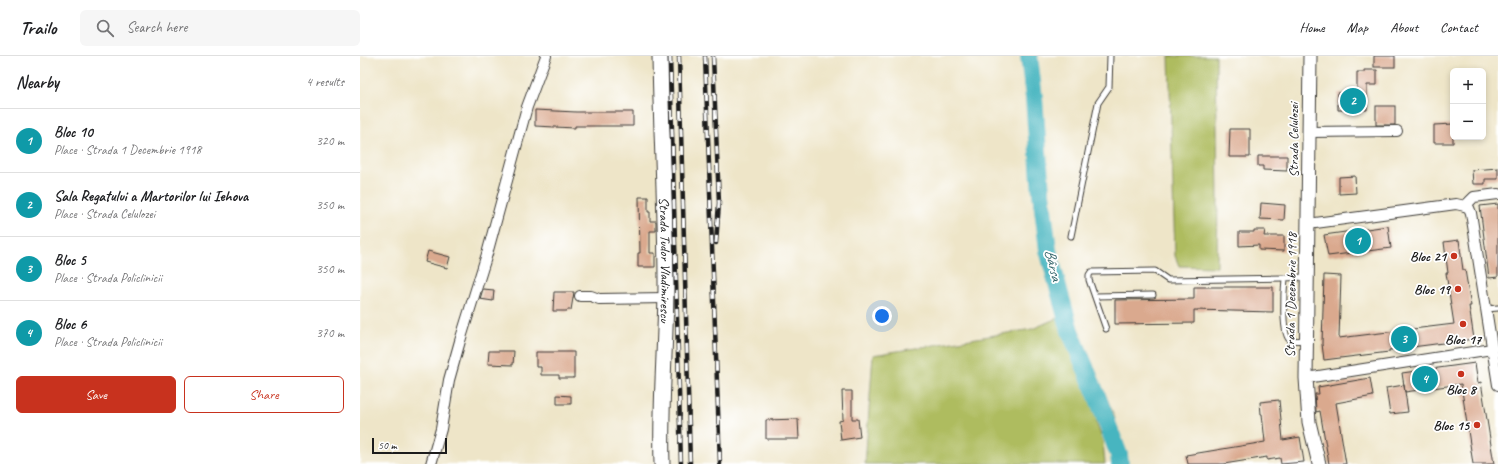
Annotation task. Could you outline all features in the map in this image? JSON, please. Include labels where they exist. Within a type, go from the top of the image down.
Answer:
[{"type":"main road","name":"Strada Tudor Vladimirescu","points":[[660,56],[666,298],[661,430],[662,464]]},
{"type":"street","points":[[431,464],[441,429],[449,380],[488,254],[527,107],[546,56]]},
{"type":"street","name":"Strada Celulozei","points":[[1308,224],[1310,56]]},
{"type":"street","points":[[1309,132],[1397,131]]},
{"type":"street","points":[[1498,194],[1474,197],[1465,206],[1469,208],[1471,213],[1498,385]]},
{"type":"street","name":"Strada 1 Decembrie 1918","points":[[1319,464],[1309,422],[1306,378],[1308,224],[1456,204],[1465,206]]},
{"type":"street","points":[[580,296],[591,296],[599,299],[666,298]]},
{"type":"street","points":[[1306,378],[1492,349]]},
{"type":"lane","points":[[1071,236],[1098,103],[1109,87],[1110,56]]},
{"type":"lane","points":[[1106,329],[1089,280],[1089,275],[1091,272],[1155,271],[1168,280],[1307,277]]},
{"type":"lane","points":[[1285,278],[1286,336],[1290,340],[1306,340]]},
{"type":"lane","points":[[1095,296],[1153,295]]},
{"type":"lane","points":[[1486,309],[1498,308]]},
{"type":"green space","points":[[1169,56],[1216,56],[1218,198],[1217,267],[1179,266],[1175,256]]},
{"type":"green space","points":[[1071,312],[1115,418],[1096,422],[1103,441],[1105,464],[865,464],[873,355],[1032,329]]},
{"type":"building","points":[[1374,56],[1395,56],[1395,67],[1374,67]]},
{"type":"building","points":[[1364,70],[1377,70],[1377,85],[1367,85],[1367,110],[1338,110],[1338,93],[1357,93],[1357,72],[1364,72]]},
{"type":"building","points":[[1376,106],[1395,106],[1395,125],[1376,125]]},
{"type":"building","points":[[535,110],[633,112],[633,126],[575,126],[575,128],[535,126]]},
{"type":"building","points":[[1450,124],[1450,140],[1453,140],[1453,143],[1434,143],[1434,125]]},
{"type":"building","points":[[1230,129],[1250,129],[1250,157],[1229,157]]},
{"type":"building","points":[[1258,156],[1287,156],[1287,171],[1263,170],[1263,166],[1258,166]]},
{"type":"building","points":[[1498,168],[1498,179],[1485,179],[1485,184],[1473,184],[1472,170]]},
{"type":"building","points":[[1355,176],[1356,193],[1339,194],[1339,177]]},
{"type":"building","points":[[639,197],[648,197],[648,212],[650,212],[650,221],[656,221],[656,231],[650,231],[650,253],[655,253],[655,267],[638,267],[638,253],[640,253]]},
{"type":"building","points":[[1261,203],[1285,205],[1284,220],[1260,219]]},
{"type":"building","points":[[1498,204],[1498,277],[1489,278],[1480,206]]},
{"type":"building","points":[[1388,226],[1391,248],[1328,256],[1324,235]]},
{"type":"building","points":[[1254,230],[1265,230],[1264,236],[1284,236],[1284,251],[1259,250],[1259,245],[1239,246],[1239,232],[1254,232]]},
{"type":"building","points":[[1459,240],[1463,270],[1465,270],[1471,306],[1469,306],[1474,339],[1324,360],[1322,344],[1324,275],[1341,276],[1339,338],[1454,324],[1446,273],[1448,273],[1444,242]]},
{"type":"building","points":[[428,251],[450,257],[447,268],[425,262]]},
{"type":"building","points":[[1194,287],[1273,287],[1273,312],[1194,310],[1194,323],[1115,324],[1115,300],[1194,299]]},
{"type":"building","points":[[483,289],[494,290],[493,301],[480,299]]},
{"type":"building","points":[[554,292],[574,292],[571,310],[553,311]]},
{"type":"building","points":[[489,351],[514,351],[513,365],[488,364]]},
{"type":"building","points":[[536,352],[574,352],[574,378],[559,378],[559,375],[541,375],[541,367],[536,367]]},
{"type":"building","points":[[1475,363],[1478,383],[1481,382],[1494,464],[1473,464],[1461,384],[1405,392],[1402,373]]},
{"type":"building","points":[[1370,378],[1373,396],[1336,403],[1346,464],[1329,464],[1320,411],[1316,412],[1315,394],[1319,394],[1318,387]]},
{"type":"building","points":[[1404,385],[1408,412],[1390,414],[1386,388]]},
{"type":"building","points":[[842,391],[852,391],[852,419],[858,419],[860,437],[841,440],[839,421],[843,420]]},
{"type":"building","points":[[557,395],[571,396],[571,404],[557,404]]},
{"type":"building","points":[[1279,400],[1283,440],[1300,437],[1304,462],[1281,464],[1280,458],[1267,460],[1267,457],[1224,464],[1188,464],[1186,455],[1265,442],[1260,402]]},
{"type":"building","points":[[798,419],[799,439],[766,439],[766,420]]},
{"type":"waterway","name":"Bârsa","points":[[1029,56],[1034,98],[1041,193],[1048,250],[1070,331],[1097,396],[1119,455],[1120,464]]},
{"type":"railway","points":[[670,56],[681,464]]},
{"type":"railway","points":[[679,56],[690,464]]},
{"type":"railway","points":[[705,56],[720,464]]},
{"type":"railway","points":[[713,56],[719,203],[716,243]]},
{"type":"place","name":"Sala Regatului a Martorilor lui Iehova","points":[[1353,101]]},
{"type":"place","name":"Bloc 10","points":[[1358,241]]},
{"type":"place","name":"Bloc 21","points":[[1454,256]]},
{"type":"place","name":"Bloc 19","points":[[1458,289]]},
{"type":"place","name":"Bloc 17","points":[[1463,324]]},
{"type":"place","name":"Bloc 5","points":[[1404,339]]},
{"type":"place","name":"Bloc 8","points":[[1461,374]]},
{"type":"place","name":"Bloc 6","points":[[1425,379]]},
{"type":"place","name":"Bloc 15","points":[[1477,425]]}]
